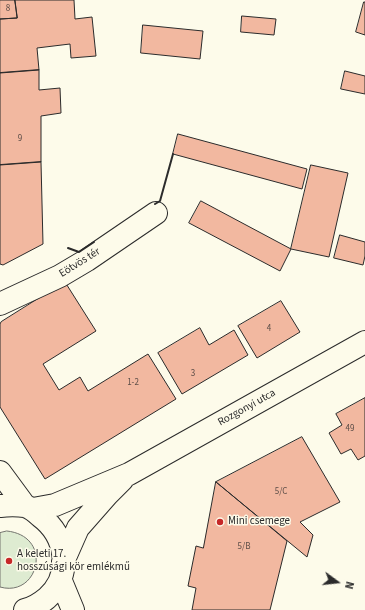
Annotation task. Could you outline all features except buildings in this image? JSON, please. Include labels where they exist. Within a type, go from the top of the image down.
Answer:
[{"type":"street","name":"Eötvös tér","points":[[0,304],[60,276],[87,260],[156,214]]},
{"type":"street","name":"Rozgonyi utca","points":[[0,506],[29,508],[55,505],[129,474],[365,342]]},
{"type":"street","points":[[0,472],[29,508],[48,521],[56,532],[60,542],[62,572],[73,610]]},
{"type":"street","name":"Rozgonyi utca","points":[[25,610],[42,602],[52,593],[62,572],[78,528],[107,495],[129,474]]},
{"type":"green space","points":[[7,531],[22,535],[31,543],[36,554],[36,565],[32,575],[24,584],[13,588],[0,587],[0,533]]},
{"type":"wall","points":[[155,204],[160,201],[173,154]]},
{"type":"wall","points":[[68,248],[79,252],[94,242]]},
{"type":"place","name":"Mini csemege","points":[[220,522]]},
{"type":"place","name":"A keleti 17. hosszúsági kör emlékmű","points":[[9,561]]}]
